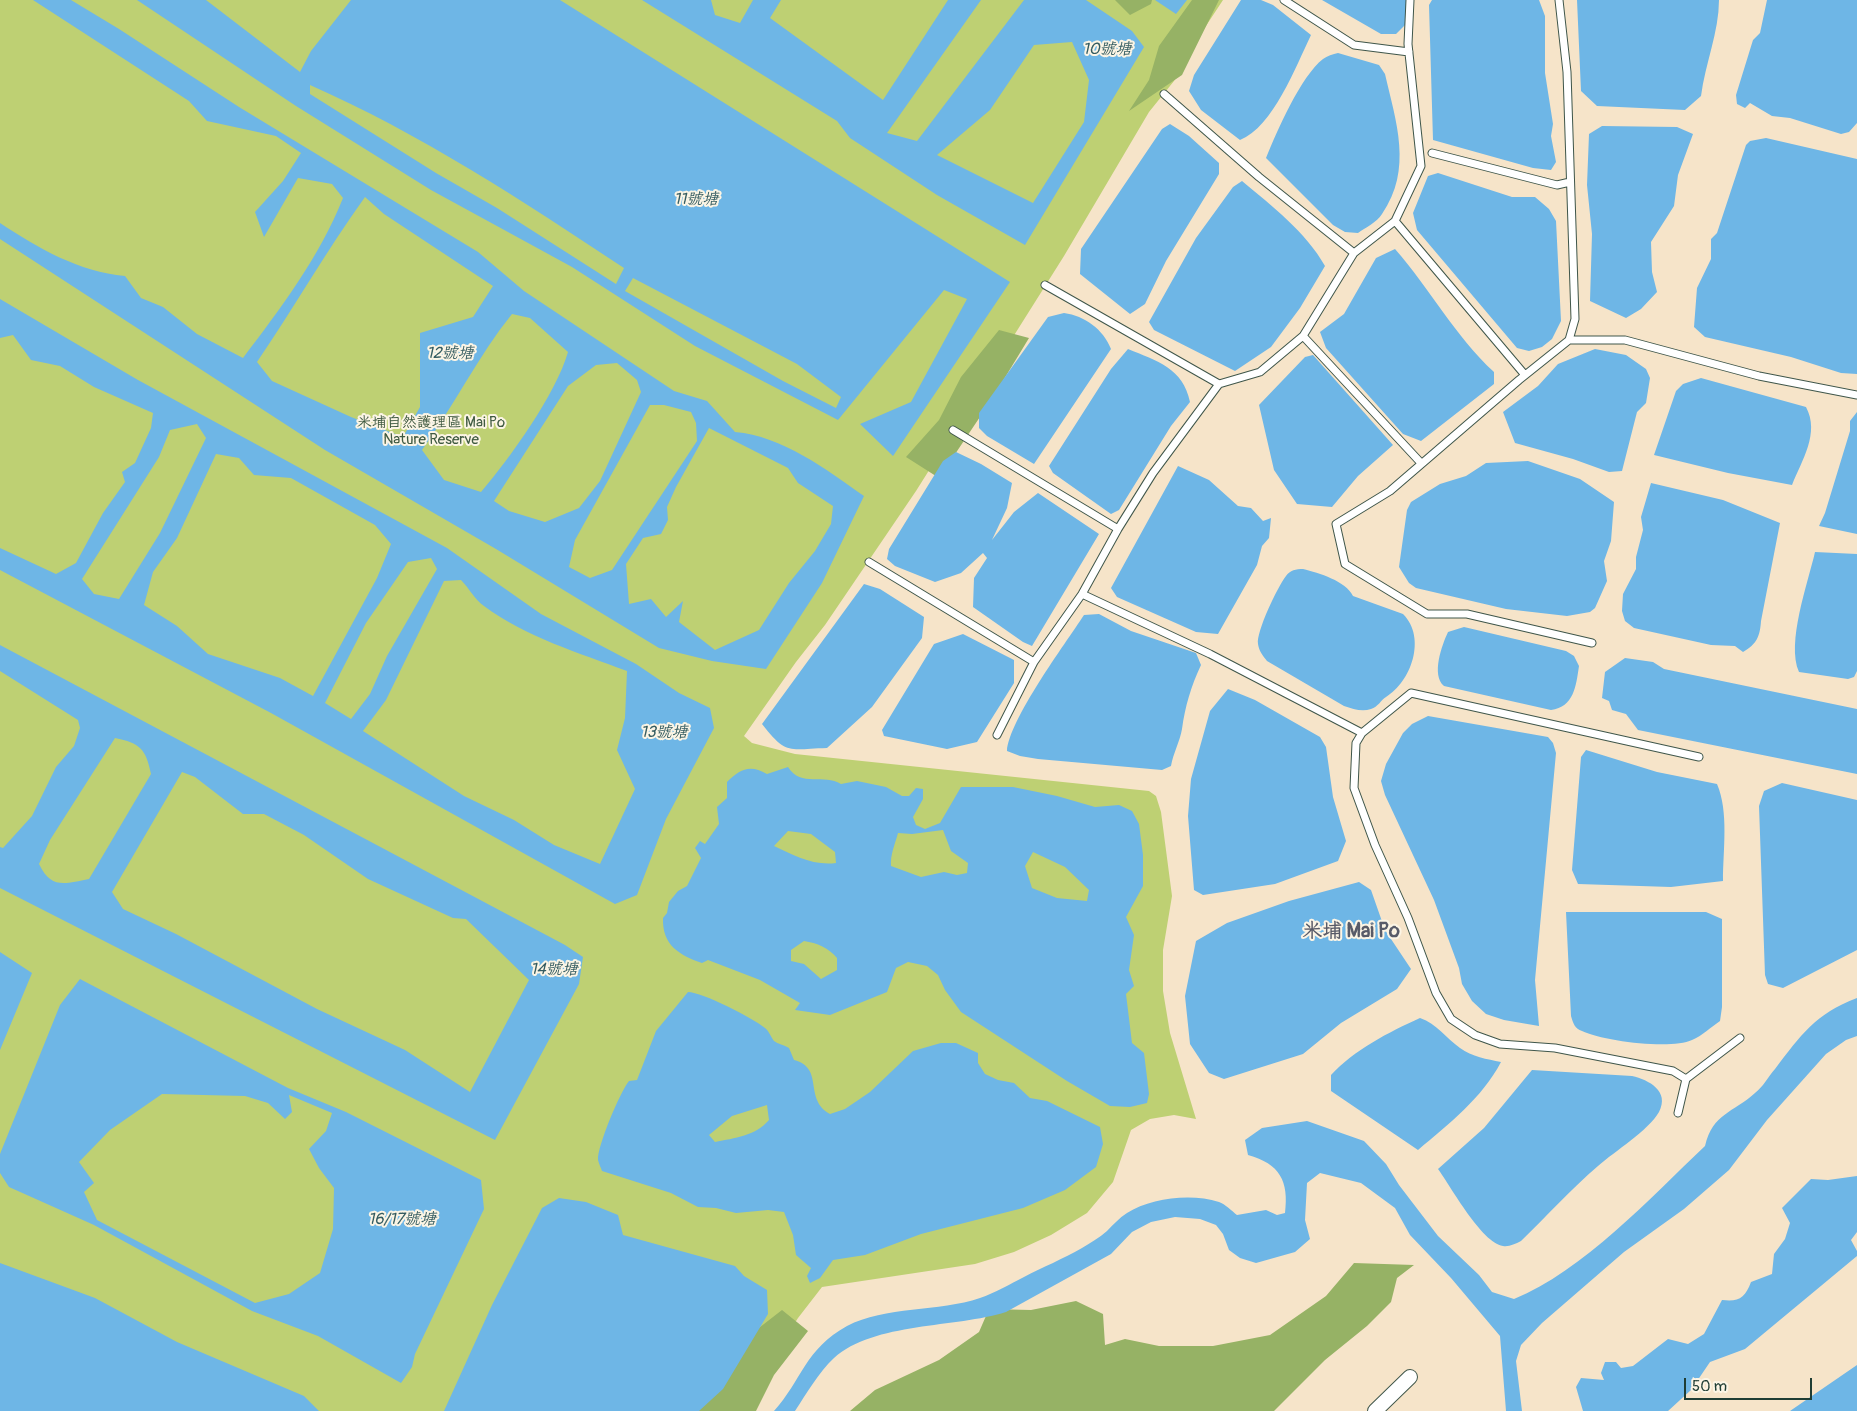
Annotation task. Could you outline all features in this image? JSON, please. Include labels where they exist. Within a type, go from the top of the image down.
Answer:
[{"type":"street","points":[[1375,1411],[1410,1377]]},
{"type":"lane","points":[[1284,0],[1354,45],[1409,52]]},
{"type":"lane","points":[[997,735],[1034,662],[1082,594],[1118,529],[1153,473],[1219,384],[1260,372],[1303,336],[1354,253],[1395,221],[1421,166],[1409,52],[1410,0]]},
{"type":"lane","points":[[1559,0],[1567,72],[1575,319],[1569,340],[1390,491],[1336,524],[1344,564],[1427,614],[1467,614],[1592,643]]},
{"type":"lane","points":[[1164,94],[1259,177],[1354,253]]},
{"type":"lane","points":[[1432,153],[1557,185],[1570,182]]},
{"type":"lane","points":[[1395,221],[1526,375]]},
{"type":"lane","points":[[1045,285],[1219,384]]},
{"type":"lane","points":[[1303,336],[1421,463]]},
{"type":"lane","points":[[1569,340],[1625,340],[1759,376],[1857,396]]},
{"type":"lane","points":[[953,430],[1118,529]]},
{"type":"lane","points":[[869,562],[1034,662]]},
{"type":"lane","points":[[1082,594],[1210,654],[1362,733]]},
{"type":"lane","points":[[1686,1079],[1672,1071],[1555,1048],[1500,1044],[1475,1035],[1451,1019],[1436,993],[1408,918],[1376,845],[1354,788],[1356,743],[1362,733],[1411,693],[1699,757]]},
{"type":"lane","points":[[1678,1113],[1686,1079],[1740,1038]]},
{"type":"green space","name":"米埔自然護理區 Mai Po Nature Reserve","points":[[0,0],[1223,0],[1200,35],[1174,81],[1149,112],[1064,256],[916,491],[825,625],[796,662],[744,736],[752,743],[795,754],[1149,791],[1156,796],[1161,812],[1172,896],[1163,950],[1163,991],[1170,1033],[1196,1119],[1174,1115],[1150,1119],[1131,1130],[1113,1182],[1087,1213],[1051,1235],[1014,1252],[975,1264],[822,1287],[798,1318],[765,1370],[724,1411],[0,1411]]},
{"type":"green space","points":[[1115,0],[1152,0],[1151,4],[1130,15]]},
{"type":"green space","points":[[1192,0],[1219,0],[1182,75],[1129,111],[1149,80],[1159,46]]},
{"type":"green space","points":[[999,330],[1029,338],[992,399],[939,478],[906,457],[939,420],[961,377]]},
{"type":"green space","points":[[1354,1263],[1414,1265],[1397,1278],[1391,1302],[1367,1326],[1325,1360],[1274,1411],[850,1411],[875,1390],[939,1360],[979,1332],[989,1309],[1031,1310],[1076,1301],[1103,1314],[1105,1345],[1125,1339],[1159,1346],[1213,1346],[1270,1335],[1326,1296]]},
{"type":"green space","points":[[782,1310],[808,1331],[774,1375],[756,1411],[683,1411],[737,1345]]},
{"type":"water","name":"12號塘","points":[[33,0],[71,0],[239,107],[478,252],[524,291],[674,391],[707,401],[735,432],[770,440],[803,455],[864,496],[822,583],[766,669],[712,661],[659,648],[496,549],[325,450],[0,239],[0,223],[44,250],[75,264],[91,270],[125,276],[141,298],[163,307],[197,334],[243,358],[299,281],[323,240],[343,198],[332,184],[298,178],[264,237],[255,212],[283,181],[301,153],[276,136],[207,121],[189,101]],"holes":[[[365,197],[384,214],[493,286],[473,317],[420,333],[420,407],[403,437],[351,417],[272,381],[257,362]],[[512,314],[530,318],[568,352],[562,369],[543,406],[518,444],[481,492],[444,480],[422,450]],[[617,363],[637,380],[641,392],[600,481],[579,508],[545,522],[509,511],[494,501],[568,386],[596,365]],[[650,405],[664,405],[691,412],[696,423],[697,441],[612,570],[590,578],[569,567],[575,540]],[[709,428],[788,468],[798,483],[833,506],[831,524],[815,551],[789,583],[759,630],[715,650],[679,622],[683,601],[666,617],[651,599],[629,604],[626,564],[643,538],[661,534],[668,520],[667,507]]]},
{"type":"water","name":"11號塘","points":[[137,0],[206,0],[300,72],[311,51],[351,0],[560,0],[1010,282],[893,456],[860,424],[911,402],[967,299],[944,290],[838,420],[695,346],[572,267],[431,190],[296,106]],"holes":[[[310,85],[351,104],[432,147],[548,218],[624,268],[616,284],[497,208],[436,173],[310,94]],[[633,278],[797,364],[841,397],[836,408],[783,381],[625,291]]]},
{"type":"water","name":"10號塘","points":[[642,0],[711,0],[715,15],[740,23],[753,0],[781,0],[770,18],[883,100],[948,0],[981,0],[887,133],[917,141],[1024,0],[1086,0],[1132,31],[1144,47],[1025,245],[937,195],[850,138],[837,121]],"holes":[[[1072,42],[1089,80],[1084,122],[1033,203],[937,155],[990,110],[1034,45]]]},
{"type":"water","points":[[1155,0],[1187,0],[1176,14]]},
{"type":"water","points":[[1241,0],[1261,0],[1273,5],[1311,35],[1291,78],[1273,109],[1252,133],[1240,140],[1201,110],[1189,91],[1194,75]]},
{"type":"water","points":[[1322,0],[1406,0],[1407,23],[1396,34],[1381,34]]},
{"type":"water","points":[[1432,0],[1539,0],[1545,16],[1545,73],[1553,124],[1551,136],[1556,162],[1551,170],[1533,168],[1433,140],[1429,5]]},
{"type":"water","points":[[1577,0],[1719,0],[1717,24],[1701,96],[1685,110],[1597,106],[1581,91]]},
{"type":"water","points":[[1767,0],[1857,0],[1857,123],[1849,132],[1841,134],[1790,118],[1772,116],[1750,103],[1745,108],[1737,104],[1736,95],[1753,40],[1760,33]]},
{"type":"water","points":[[1338,53],[1379,65],[1385,74],[1394,110],[1399,145],[1397,180],[1391,197],[1380,217],[1358,233],[1345,232],[1333,225],[1266,158],[1290,105],[1306,78],[1323,59]]},
{"type":"water","points":[[1170,124],[1189,136],[1219,163],[1219,174],[1166,261],[1145,304],[1130,314],[1080,274],[1081,249],[1162,129]]},
{"type":"water","points":[[1602,126],[1677,127],[1693,134],[1678,175],[1674,206],[1651,242],[1652,272],[1657,292],[1641,309],[1626,318],[1590,301],[1592,234],[1587,185],[1589,134]]},
{"type":"water","points":[[1766,138],[1857,159],[1857,374],[1841,373],[1791,357],[1705,337],[1694,327],[1697,288],[1711,259],[1711,239],[1717,233],[1746,145],[1750,141]]},
{"type":"water","points":[[1438,173],[1512,197],[1535,197],[1549,209],[1556,221],[1561,321],[1552,339],[1542,347],[1529,351],[1517,348],[1417,230],[1413,213],[1428,176]]},
{"type":"water","points":[[1242,181],[1298,231],[1325,266],[1300,308],[1271,347],[1235,371],[1154,330],[1149,322],[1196,238],[1233,187]]},
{"type":"water","points":[[1395,249],[1467,343],[1494,372],[1494,384],[1421,441],[1403,434],[1326,348],[1320,332],[1344,314],[1376,258]]},
{"type":"water","name":"13號塘","points":[[0,299],[138,380],[447,548],[541,614],[636,664],[679,693],[710,708],[714,728],[666,819],[637,895],[615,904],[271,713],[0,570],[0,548],[56,574],[76,563],[103,513],[125,482],[122,472],[135,463],[151,428],[153,413],[94,387],[60,366],[31,360],[13,335],[0,338]],"holes":[[[197,424],[206,438],[160,533],[119,599],[94,594],[82,579],[159,457],[170,430]],[[216,454],[239,458],[254,475],[291,478],[375,525],[391,544],[377,578],[313,696],[280,678],[208,654],[177,626],[144,605],[153,572],[177,538]],[[431,558],[437,569],[387,656],[370,694],[351,719],[325,703],[366,623],[408,562]],[[461,580],[478,601],[517,627],[572,651],[627,671],[625,718],[617,750],[635,789],[600,864],[554,845],[514,820],[464,796],[363,731],[386,700],[444,581]]]},
{"type":"water","points":[[1064,313],[1086,320],[1103,335],[1111,349],[1034,464],[987,436],[979,428],[979,413],[1048,317]]},
{"type":"water","points":[[1128,349],[1159,362],[1175,373],[1187,390],[1190,402],[1171,426],[1119,510],[1111,514],[1053,473],[1049,466],[1111,369]]},
{"type":"water","points":[[1595,349],[1626,355],[1646,369],[1650,378],[1646,403],[1637,412],[1622,471],[1609,472],[1573,459],[1515,443],[1503,412],[1538,386],[1558,364]]},
{"type":"water","points":[[1313,355],[1393,445],[1358,476],[1332,507],[1297,504],[1274,470],[1259,405],[1305,357]]},
{"type":"water","points":[[1701,378],[1806,407],[1810,417],[1810,437],[1805,456],[1792,485],[1728,473],[1654,455],[1676,391],[1683,384]]},
{"type":"water","points":[[1857,412],[1857,534],[1819,526],[1825,513],[1850,431],[1850,421]]},
{"type":"water","points":[[956,452],[981,464],[1012,483],[1007,508],[992,540],[1014,512],[1038,493],[1099,534],[1032,646],[1023,642],[973,607],[974,578],[987,558],[983,553],[961,573],[935,582],[895,566],[887,559],[889,549],[943,461]]},
{"type":"water","points":[[1528,461],[1580,479],[1614,502],[1611,541],[1604,561],[1607,581],[1595,608],[1590,612],[1567,616],[1506,609],[1416,588],[1409,583],[1399,567],[1407,510],[1411,502],[1440,484],[1466,476],[1486,463]]},
{"type":"water","points":[[1178,466],[1209,480],[1238,506],[1251,508],[1263,521],[1271,518],[1269,538],[1262,546],[1257,565],[1218,634],[1196,632],[1117,597],[1111,588]]},
{"type":"water","points":[[1651,483],[1723,500],[1780,523],[1759,635],[1755,643],[1743,652],[1735,646],[1711,645],[1634,628],[1625,621],[1622,611],[1623,594],[1636,569],[1636,557],[1643,530],[1641,517]]},
{"type":"water","points":[[1815,552],[1857,554],[1857,671],[1854,677],[1848,679],[1799,672],[1795,645],[1797,629]]},
{"type":"water","points":[[1303,569],[1324,575],[1338,582],[1353,596],[1403,614],[1410,624],[1414,635],[1415,647],[1409,670],[1395,690],[1373,708],[1361,710],[1344,706],[1267,661],[1260,651],[1258,638],[1260,630],[1278,589],[1289,572]]},
{"type":"water","points":[[864,584],[880,589],[924,617],[922,638],[872,707],[827,748],[796,749],[784,746],[762,724]]},
{"type":"water","points":[[1099,614],[1131,631],[1196,653],[1201,665],[1189,697],[1181,734],[1171,766],[1162,770],[1038,759],[1020,756],[1007,751],[1010,737],[1027,702],[1084,615]]},
{"type":"water","points":[[1464,627],[1566,651],[1574,656],[1579,666],[1575,688],[1569,700],[1565,705],[1551,710],[1444,686],[1438,675],[1443,644],[1448,632]]},
{"type":"water","points":[[963,634],[1014,660],[1014,683],[977,742],[947,749],[884,736],[882,730],[934,644]]},
{"type":"water","name":"14號塘","points":[[0,645],[565,945],[583,957],[579,984],[495,1140],[0,888],[0,847],[3,848],[32,816],[56,767],[74,746],[80,728],[78,720],[0,671]],"holes":[[[115,738],[130,742],[140,748],[147,759],[151,774],[89,879],[65,883],[54,881],[48,878],[39,864],[50,840]],[[182,772],[195,777],[243,814],[264,814],[304,835],[368,879],[453,918],[466,919],[529,980],[470,1092],[405,1050],[317,1009],[176,934],[123,909],[112,892]]]},
{"type":"water","points":[[1625,658],[1653,662],[1664,669],[1857,709],[1857,774],[1638,730],[1626,714],[1612,710],[1609,701],[1602,698],[1605,672]]},
{"type":"water","points":[[1228,689],[1255,700],[1320,737],[1326,747],[1333,797],[1346,841],[1338,861],[1275,884],[1203,895],[1194,890],[1188,816],[1191,779],[1210,711]]},
{"type":"water","points":[[1428,716],[1548,737],[1553,743],[1556,753],[1535,980],[1539,1026],[1504,1020],[1486,1014],[1472,1001],[1462,984],[1459,968],[1434,900],[1385,795],[1381,781],[1386,764],[1403,733],[1412,724]]},
{"type":"water","points":[[1586,750],[1657,772],[1717,784],[1721,795],[1724,819],[1723,881],[1671,887],[1578,884],[1572,870],[1581,757]]},
{"type":"water","points":[[788,767],[799,777],[806,779],[834,781],[841,784],[857,781],[886,787],[902,796],[909,796],[916,788],[923,789],[923,799],[913,817],[916,825],[925,829],[940,823],[961,787],[1013,787],[1057,796],[1095,807],[1119,805],[1132,811],[1139,824],[1143,855],[1143,886],[1126,917],[1134,935],[1129,970],[1134,986],[1126,994],[1132,1043],[1144,1053],[1149,1094],[1147,1103],[1130,1107],[1110,1106],[1067,1081],[961,1012],[945,990],[938,975],[927,966],[908,962],[896,968],[887,992],[830,1015],[795,1010],[800,1003],[760,980],[708,960],[702,963],[674,948],[665,935],[663,918],[667,913],[669,902],[678,891],[687,886],[701,858],[695,848],[700,841],[705,844],[719,824],[717,807],[727,798],[727,782],[736,774],[746,769],[755,769],[767,774]],"holes":[[[943,830],[951,851],[968,863],[967,873],[957,875],[944,872],[921,877],[891,866],[892,854],[898,833],[912,834]],[[788,831],[811,834],[835,852],[836,863],[828,864],[811,861],[774,846]],[[1033,852],[1065,867],[1089,890],[1087,901],[1057,898],[1032,888],[1025,866]],[[804,941],[822,946],[837,958],[837,970],[821,979],[804,964],[791,961],[791,950]]]},
{"type":"water","points":[[1782,783],[1857,800],[1857,950],[1783,988],[1768,984],[1765,975],[1759,806],[1764,791]]},
{"type":"water","points":[[1359,882],[1371,890],[1385,930],[1411,969],[1397,989],[1341,1023],[1303,1054],[1224,1079],[1209,1073],[1190,1044],[1185,996],[1196,941],[1227,923],[1289,901]]},
{"type":"water","points":[[1566,912],[1706,912],[1722,919],[1722,1007],[1720,1021],[1692,1040],[1669,1044],[1620,1041],[1592,1035],[1578,1029],[1571,1016]]},
{"type":"water","points":[[0,952],[32,973],[0,1050]]},
{"type":"water","name":"16/17號塘","points":[[80,979],[288,1088],[346,1112],[481,1180],[484,1209],[415,1354],[412,1367],[401,1383],[318,1336],[252,1311],[94,1225],[9,1187],[0,1173],[0,1154],[60,1005]],"holes":[[[162,1094],[245,1096],[268,1103],[285,1119],[292,1112],[289,1095],[332,1113],[326,1131],[309,1149],[319,1168],[334,1188],[333,1229],[320,1273],[289,1294],[255,1303],[97,1220],[84,1192],[94,1183],[79,1162],[110,1130]]]},
{"type":"water","points":[[688,992],[704,996],[727,1006],[759,1024],[766,1029],[774,1041],[789,1048],[794,1060],[803,1064],[809,1070],[817,1100],[822,1108],[830,1114],[845,1109],[870,1092],[913,1051],[941,1043],[956,1043],[978,1053],[978,1063],[985,1074],[998,1080],[1014,1083],[1030,1098],[1047,1101],[1100,1127],[1103,1144],[1096,1167],[1065,1190],[1023,1208],[921,1234],[865,1255],[833,1260],[820,1278],[810,1283],[807,1276],[811,1268],[796,1255],[793,1235],[784,1212],[768,1210],[736,1213],[716,1208],[698,1207],[671,1193],[602,1171],[598,1160],[599,1153],[610,1120],[620,1096],[629,1081],[637,1080],[656,1031]],"holes":[[[767,1105],[769,1120],[757,1130],[737,1138],[715,1142],[709,1135],[732,1116]]]},
{"type":"water","points":[[1857,998],[1857,1036],[1846,1040],[1826,1054],[1767,1120],[1729,1170],[1684,1209],[1624,1252],[1542,1323],[1521,1345],[1516,1361],[1522,1411],[1506,1411],[1500,1336],[1451,1278],[1410,1235],[1395,1208],[1361,1183],[1320,1173],[1307,1183],[1305,1220],[1310,1239],[1295,1252],[1256,1263],[1240,1258],[1229,1250],[1223,1234],[1216,1225],[1200,1219],[1175,1217],[1151,1222],[1132,1232],[1111,1254],[1006,1312],[964,1321],[893,1332],[851,1346],[828,1364],[795,1411],[774,1411],[813,1355],[833,1335],[847,1326],[878,1315],[947,1305],[986,1296],[1082,1248],[1104,1234],[1124,1215],[1137,1208],[1172,1198],[1196,1198],[1219,1202],[1237,1215],[1266,1210],[1277,1215],[1285,1213],[1285,1192],[1280,1175],[1268,1163],[1248,1155],[1245,1140],[1262,1128],[1307,1121],[1364,1141],[1386,1164],[1399,1185],[1438,1236],[1479,1275],[1492,1292],[1514,1299],[1540,1287],[1565,1271],[1615,1232],[1705,1146],[1713,1127],[1719,1120],[1761,1088],[1810,1027],[1830,1011]]},
{"type":"water","points":[[1420,1018],[1436,1027],[1470,1054],[1501,1062],[1475,1099],[1418,1150],[1331,1091],[1331,1075],[1361,1050]]},
{"type":"water","points":[[1532,1070],[1632,1076],[1645,1080],[1656,1088],[1660,1092],[1662,1105],[1654,1119],[1647,1126],[1588,1175],[1521,1241],[1510,1246],[1503,1246],[1495,1243],[1477,1225],[1438,1169],[1484,1128]]},
{"type":"water","points":[[1857,1176],[1857,1232],[1851,1240],[1857,1251],[1857,1256],[1745,1349],[1710,1362],[1691,1390],[1668,1411],[1583,1411],[1576,1387],[1581,1378],[1604,1380],[1601,1373],[1605,1362],[1616,1362],[1621,1368],[1633,1366],[1668,1339],[1688,1344],[1704,1334],[1722,1300],[1741,1298],[1751,1282],[1772,1274],[1774,1254],[1785,1239],[1790,1223],[1782,1208],[1811,1179],[1828,1180]]},
{"type":"water","points":[[559,1198],[586,1202],[618,1215],[623,1235],[735,1266],[744,1276],[767,1290],[768,1314],[723,1389],[699,1411],[444,1411],[492,1305],[542,1208]]},
{"type":"water","points":[[0,1263],[95,1298],[177,1342],[304,1396],[319,1411],[0,1411]]},
{"type":"water","points":[[1857,1365],[1857,1411],[1790,1411]]},
{"type":"district","name":"米埔 Mai Po","points":[[1351,932]]}]
